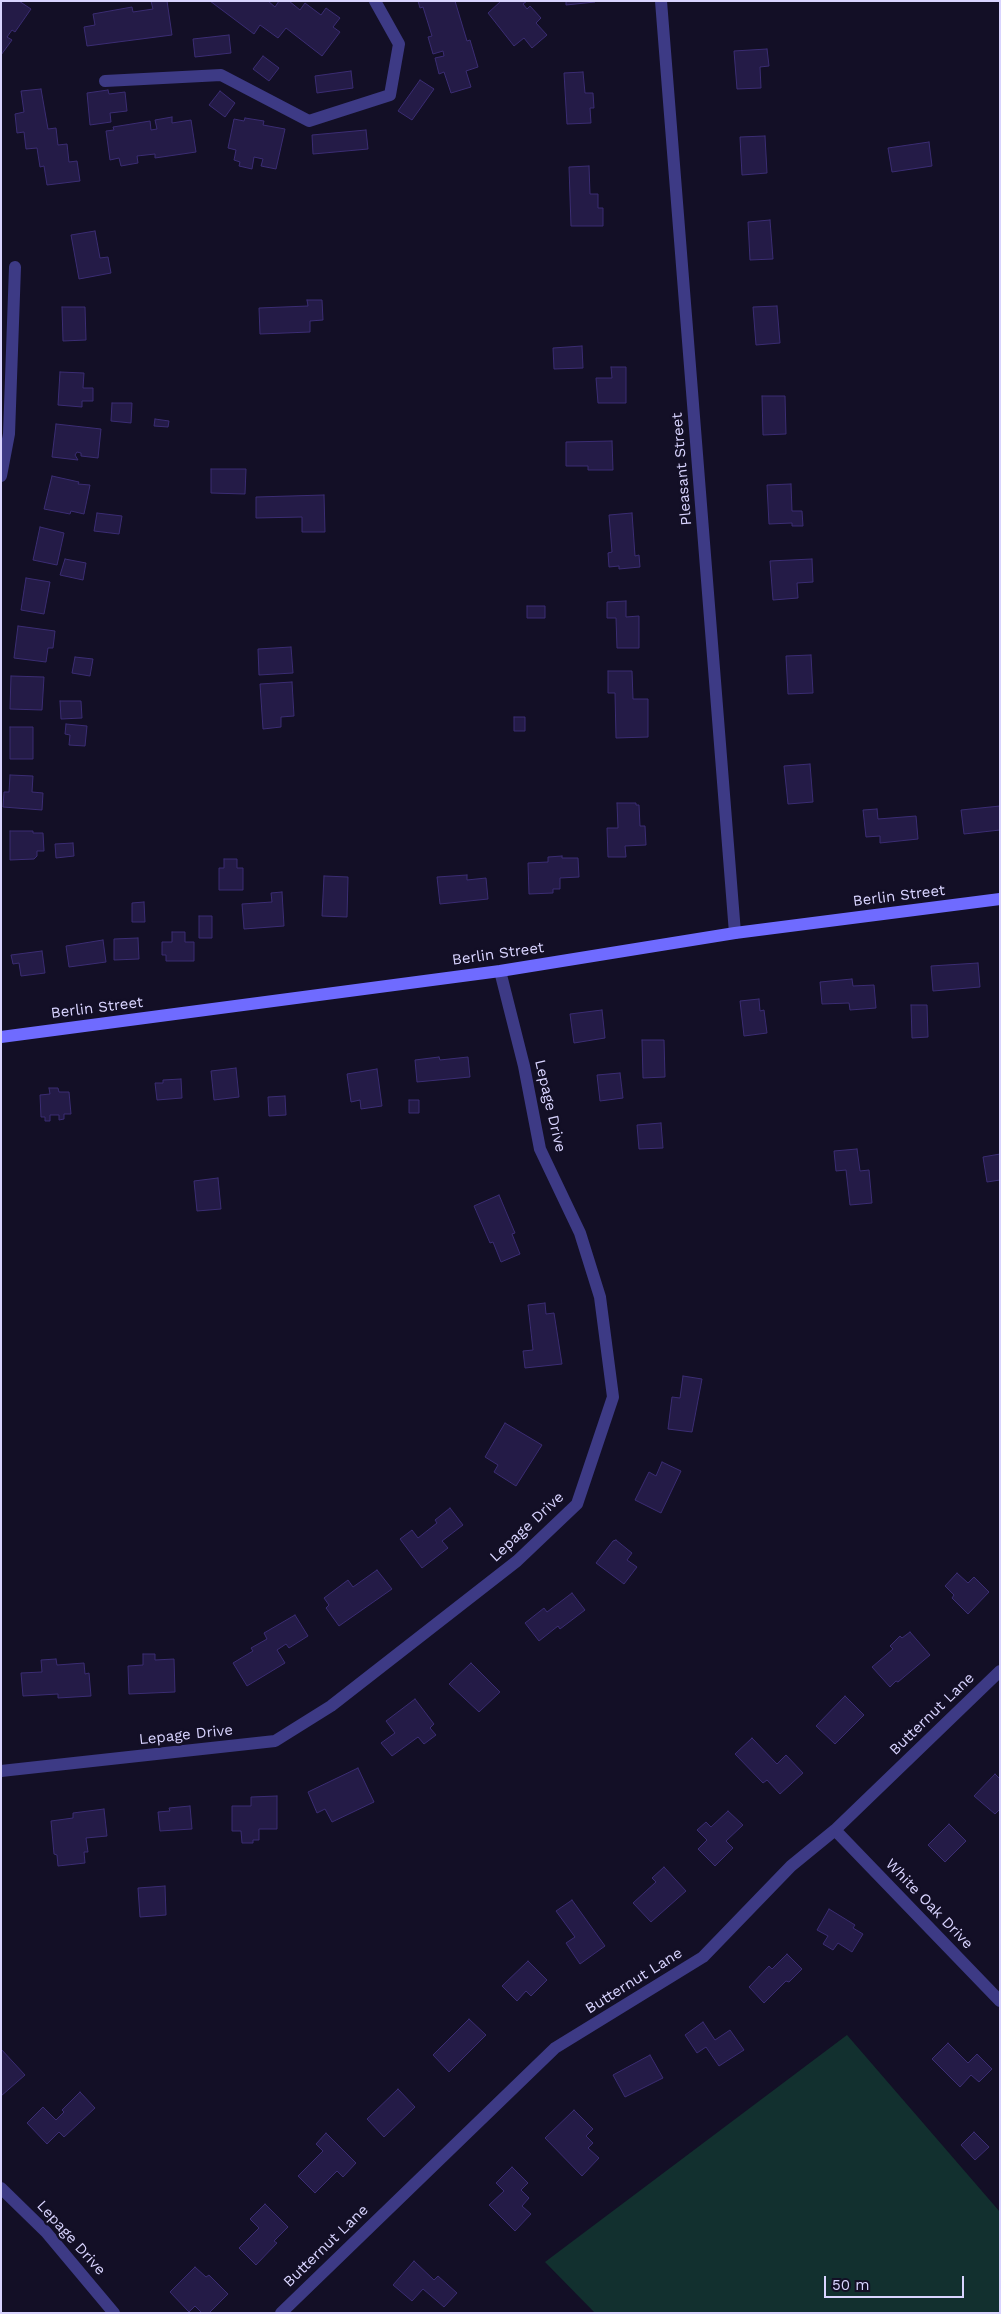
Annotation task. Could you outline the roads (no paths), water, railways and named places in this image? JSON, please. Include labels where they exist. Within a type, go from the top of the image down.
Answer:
[{"type":"main road","name":"Berlin Street","points":[[1,1037],[500,971],[735,933],[1000,899]]},
{"type":"street","points":[[105,81],[221,75],[309,121],[390,95],[399,44],[375,1]]},
{"type":"street","name":"Pleasant Street","points":[[662,1],[735,933]]},
{"type":"street","points":[[1,476],[9,434],[15,267]]},
{"type":"street","name":"Lepage Drive","points":[[1,1771],[275,1741],[331,1706],[517,1561],[577,1504],[613,1397],[600,1297],[580,1233],[540,1149],[524,1066],[500,971]]},
{"type":"street","name":"Butternut Lane","points":[[281,2313],[555,2048],[703,1957],[791,1866],[835,1830],[1000,1671]]},
{"type":"street","name":"White Oak Drive","points":[[835,1830],[1000,2001]]},
{"type":"street","name":"Lepage Drive","points":[[1,2188],[46,2232],[114,2313]]}]
